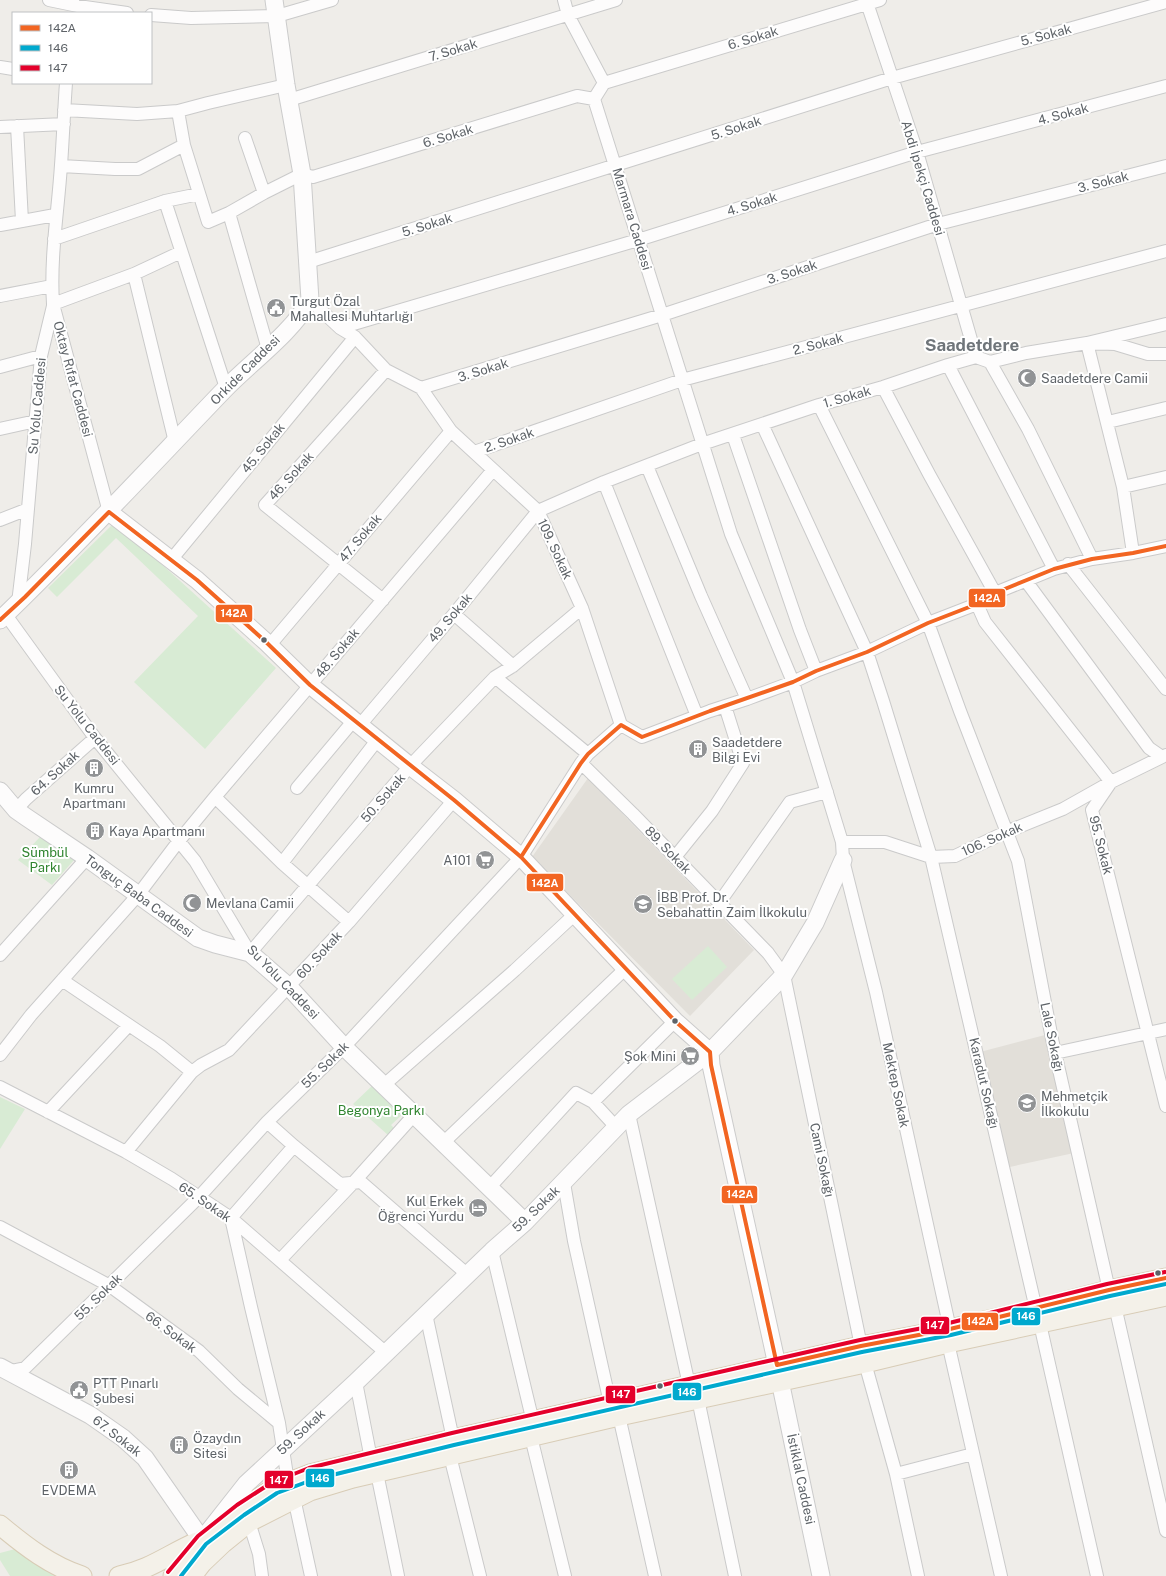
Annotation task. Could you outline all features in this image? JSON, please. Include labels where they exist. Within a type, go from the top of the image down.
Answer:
[{"type":"main road","points":[[119,1576],[135,1573],[152,1566],[178,1550],[202,1540],[269,1492],[291,1490],[310,1491],[346,1480],[374,1466],[693,1392],[1038,1316],[1112,1298],[1166,1278]]},
{"type":"main road","points":[[1112,1298],[1166,1296]]},
{"type":"main road","points":[[192,1576],[202,1563],[223,1543],[291,1490]]},
{"type":"main road","points":[[0,1525],[49,1562],[82,1576]]},
{"type":"main road","points":[[173,1576],[202,1540]]},
{"type":"main road","points":[[206,1576],[223,1543]]},
{"type":"street","points":[[48,0],[120,12]]},
{"type":"street","points":[[152,15],[191,18],[332,0]]},
{"type":"street","points":[[564,0],[568,15],[604,83],[594,99]]},
{"type":"street","name":"7. Sokak","points":[[64,110],[137,114],[178,111],[208,103],[287,93],[568,15],[616,0]]},
{"type":"street","name":"6. Sokak","points":[[604,83],[867,2],[880,0]]},
{"type":"street","name":"Abdi İpekçi Caddesi","points":[[867,2],[917,152],[976,357]]},
{"type":"street","name":"5. Sokak","points":[[308,262],[892,78],[1166,2]]},
{"type":"street","points":[[276,8],[287,93],[302,174],[310,300]]},
{"type":"street","points":[[0,68],[12,69]]},
{"type":"street","name":"Oktay Rıfat Caddesi","points":[[66,84],[61,166],[55,215],[52,286],[53,304],[109,512]]},
{"type":"street","name":"4. Sokak","points":[[340,328],[638,240],[917,152],[1166,86]]},
{"type":"street","name":"6. Sokak","points":[[302,174],[313,177],[577,96],[594,99]]},
{"type":"street","name":"Marmara Caddesi","points":[[594,99],[731,534],[793,682]]},
{"type":"street","points":[[178,111],[184,145],[208,222],[229,213],[302,174]]},
{"type":"street","points":[[0,127],[64,124]]},
{"type":"street","points":[[17,126],[22,221]]},
{"type":"street","points":[[245,138],[264,193]]},
{"type":"street","points":[[61,166],[138,169],[184,145]]},
{"type":"street","name":"3. Sokak","points":[[421,388],[662,315],[938,224],[1166,166]]},
{"type":"street","points":[[54,240],[165,201],[199,194]]},
{"type":"street","points":[[165,201],[226,388]]},
{"type":"street","points":[[229,213],[268,349]]},
{"type":"street","points":[[0,225],[55,215]]},
{"type":"street","name":"2. Sokak","points":[[474,452],[682,380],[1166,251]]},
{"type":"street","points":[[53,304],[134,274],[181,252]]},
{"type":"street","points":[[134,274],[175,442]]},
{"type":"street","points":[[0,296],[52,286]]},
{"type":"street","name":"Orkide Caddesi","points":[[3,618],[109,512],[226,388],[268,349],[303,312],[310,300]]},
{"type":"street","name":"109. Sokak","points":[[310,300],[340,328],[354,337],[386,370],[421,388],[451,430],[538,511],[582,608],[621,725]]},
{"type":"street","name":"Su Yolu Caddesi","points":[[18,603],[28,509],[41,356],[53,304]]},
{"type":"street","points":[[976,357],[990,362],[1026,353],[1087,343],[1166,324]]},
{"type":"street","name":"45. Sokak","points":[[171,560],[354,337]]},
{"type":"street","points":[[1087,343],[1115,344],[1148,354],[1166,354]]},
{"type":"street","points":[[1087,343],[1108,422],[1123,487],[1133,553]]},
{"type":"street","points":[[0,367],[41,356]]},
{"type":"street","name":"1. Sokak","points":[[538,511],[604,482],[702,444],[976,357]]},
{"type":"street","points":[[990,362],[1028,429],[1092,559]]},
{"type":"street","points":[[948,365],[1054,569]]},
{"type":"street","name":"46. Sokak","points":[[383,600],[264,505],[386,370]]},
{"type":"street","points":[[884,387],[929,474],[995,593]]},
{"type":"street","name":"Lale Sokağı","points":[[819,406],[928,623],[1018,861],[1055,1053],[1166,1531]]},
{"type":"street","points":[[1108,422],[1166,408]]},
{"type":"street","points":[[0,429],[36,421]]},
{"type":"street","name":"Karadut Sokağı","points":[[762,424],[867,652],[930,857],[1038,1316],[1097,1576]]},
{"type":"street","name":"47. Sokak","points":[[269,646],[451,430]]},
{"type":"street","points":[[733,435],[800,630],[816,671]]},
{"type":"street","points":[[647,466],[701,596],[747,699]]},
{"type":"street","name":"48. Sokak","points":[[0,1055],[31,1015],[138,895],[178,842],[215,797],[494,470]]},
{"type":"street","points":[[1123,487],[1166,477]]},
{"type":"street","points":[[604,482],[697,716]]},
{"type":"street","points":[[0,520],[28,509]]},
{"type":"street","name":"49. Sokak","points":[[297,788],[454,614],[538,511]]},
{"type":"street","points":[[109,512],[197,580],[310,685],[454,800],[521,858],[675,1021],[710,1052]]},
{"type":"street","points":[[621,725],[642,737],[793,682],[816,671],[867,652],[928,623],[977,604],[995,593],[1054,569],[1068,564],[1092,559],[1166,546]]},
{"type":"street","points":[[1068,564],[1166,689]]},
{"type":"street","points":[[1026,581],[1149,748],[1164,756]]},
{"type":"street","points":[[977,604],[985,622],[1111,782]]},
{"type":"street","name":"50. Sokak","points":[[250,952],[410,766],[494,677],[513,666],[582,608]]},
{"type":"street","points":[[454,614],[513,666]]},
{"type":"street","name":"Su Yolu Caddesi","points":[[3,618],[95,738],[178,842],[195,861],[250,952],[289,987],[344,1047],[444,1142],[525,1222]]},
{"type":"street","name":"89. Sokak","points":[[494,677],[585,758],[675,857],[768,953],[784,975]]},
{"type":"street","name":"Mektep Sokak","points":[[793,682],[842,842],[843,860],[876,992],[973,1454],[1001,1576]]},
{"type":"street","points":[[675,857],[712,811],[743,763],[725,706]]},
{"type":"street","name":"55. Sokak","points":[[2,1372],[25,1368],[199,1197],[267,1122],[344,1047],[521,858],[585,758],[621,725]]},
{"type":"street","name":"64. Sokak","points":[[6,804],[26,799],[95,738]]},
{"type":"street","points":[[282,862],[378,740]]},
{"type":"street","name":"106. Sokak","points":[[842,842],[885,842],[930,857],[955,856],[1006,832],[1063,809],[1111,782],[1164,756]]},
{"type":"street","name":"95. Sokak","points":[[1111,782],[1092,810],[1149,1032],[1166,1106]]},
{"type":"street","points":[[719,903],[790,802],[827,792]]},
{"type":"street","points":[[215,797],[282,862],[349,922]]},
{"type":"street","name":"60. Sokak","points":[[126,1152],[192,1072],[201,1065],[229,1050],[289,987],[349,922],[454,800]]},
{"type":"street","name":"Tonguç Baba Caddesi","points":[[6,804],[87,858],[198,938],[215,944],[250,952]]},
{"type":"street","points":[[0,955],[87,858]]},
{"type":"street","name":"59. Sokak","points":[[202,1540],[246,1484],[356,1382],[385,1352],[492,1251],[525,1222],[564,1183],[616,1126],[629,1114],[710,1052],[784,975],[815,923],[843,860]]},
{"type":"street","points":[[384,1085],[515,970],[574,915]]},
{"type":"street","points":[[444,1142],[625,969]]},
{"type":"street","name":"Cami Sokağı","points":[[784,975],[863,1354],[896,1474],[918,1576]]},
{"type":"street","points":[[62,980],[160,1046],[192,1072]]},
{"type":"street","points":[[593,1102],[675,1021]]},
{"type":"street","points":[[48,1112],[129,1025]]},
{"type":"street","points":[[1055,1053],[1166,1029]]},
{"type":"street","name":"İstiklal Caddesi","points":[[710,1052],[711,1065],[821,1576]]},
{"type":"street","name":"65. Sokak","points":[[0,1087],[126,1152],[231,1218],[385,1352]]},
{"type":"street","points":[[489,1188],[576,1093],[593,1102],[616,1126]]},
{"type":"street","points":[[629,1114],[735,1576]]},
{"type":"street","points":[[280,1260],[353,1183],[414,1115]]},
{"type":"street","points":[[267,1122],[340,1184],[361,1182],[468,1275]]},
{"type":"street","points":[[294,1146],[231,1218],[279,1423],[291,1490],[311,1576]]},
{"type":"street","points":[[564,1183],[574,1241],[655,1576]]},
{"type":"street","name":"66. Sokak","points":[[0,1227],[110,1286],[199,1351],[238,1389],[279,1423]]},
{"type":"street","points":[[492,1251],[565,1576]]},
{"type":"street","points":[[426,1314],[451,1447],[480,1576]]},
{"type":"street","name":"67. Sokak","points":[[2,1372],[90,1415],[123,1438],[145,1458],[202,1540]]},
{"type":"street","points":[[356,1382],[398,1576]]},
{"type":"street","points":[[896,1474],[973,1454]]},
{"type":"street","points":[[249,1522],[259,1554],[262,1576]]},
{"type":"shaded area","name":"İBB Prof. Dr. Sebahattin Zaim İlkokulu","points":[[588,778],[754,950],[690,1016],[532,857]]},
{"type":"shaded area","name":"Mehmetçik İlkokulu","points":[[1045,1035],[1074,1153],[1005,1168],[980,1052]]},
{"type":"green space","points":[[115,522],[276,668],[205,749],[134,682],[198,616],[116,538],[57,597],[48,588]]},
{"type":"green space","name":"Sümbül Parkı","points":[[40,837],[74,860],[52,885],[18,860]]},
{"type":"green space","points":[[708,946],[727,967],[692,1000],[672,979]]},
{"type":"green space","name":"Begonya Parkı","points":[[373,1085],[405,1112],[391,1125],[394,1128],[388,1135],[353,1104]]},
{"type":"green space","points":[[0,1097],[25,1109],[0,1149]]},
{"type":"green space","points":[[19,1548],[58,1576],[10,1576],[0,1560],[0,1553]]},
{"type":"transit line","name":"142A","points":[[109,512],[197,580],[266,642],[310,685],[454,800],[521,857],[675,1021],[710,1052],[711,1065],[777,1365],[861,1346],[950,1329],[1109,1290],[1166,1278]]},
{"type":"transit line","name":"142A","points":[[0,620],[25,597],[109,512]]},
{"type":"transit line","name":"142A","points":[[521,857],[581,763],[588,754],[621,725],[642,737],[793,682],[816,671],[867,652],[928,623],[977,604],[995,593],[1054,569],[1092,559],[1166,546]]},
{"type":"transit line","name":"147","points":[[168,1572],[198,1536],[237,1505],[271,1483],[309,1468],[452,1433],[860,1340],[949,1323],[1107,1284],[1165,1272]]},
{"type":"transit line","name":"146","points":[[181,1576],[206,1544],[244,1515],[277,1493],[312,1480],[454,1445],[862,1352],[951,1335],[1110,1296],[1166,1284]]},
{"type":"place","name":"Turgut Özal Mahallesi Muhtarlığı","points":[[276,308]]},
{"type":"place","name":"Saadetdere Camii","points":[[1027,378]]},
{"type":"place","name":"Saadetdere Bilgi Evi","points":[[698,749]]},
{"type":"place","name":"Kumru Apartmanı","points":[[94,768]]},
{"type":"place","name":"Kaya Apartmanı","points":[[95,831]]},
{"type":"place","name":"A101","points":[[485,860]]},
{"type":"place","name":"Mevlana Camii","points":[[192,903]]},
{"type":"place","name":"İBB Prof. Dr. Sebahattin Zaim İlkokulu","points":[[643,904]]},
{"type":"place","name":"Şok Mini","points":[[690,1056]]},
{"type":"place","name":"Mehmetçik İlkokulu","points":[[1027,1103]]},
{"type":"place","name":"Kul Erkek Öğrenci Yurdu","points":[[478,1208]]},
{"type":"place","name":"PTT Pınarlı Şubesi","points":[[79,1390]]},
{"type":"place","name":"Özaydın Sitesi","points":[[179,1445]]},
{"type":"place","name":"EVDEMA","points":[[69,1470]]},
{"type":"district","name":"Saadetdere","points":[[972,345]]}]
